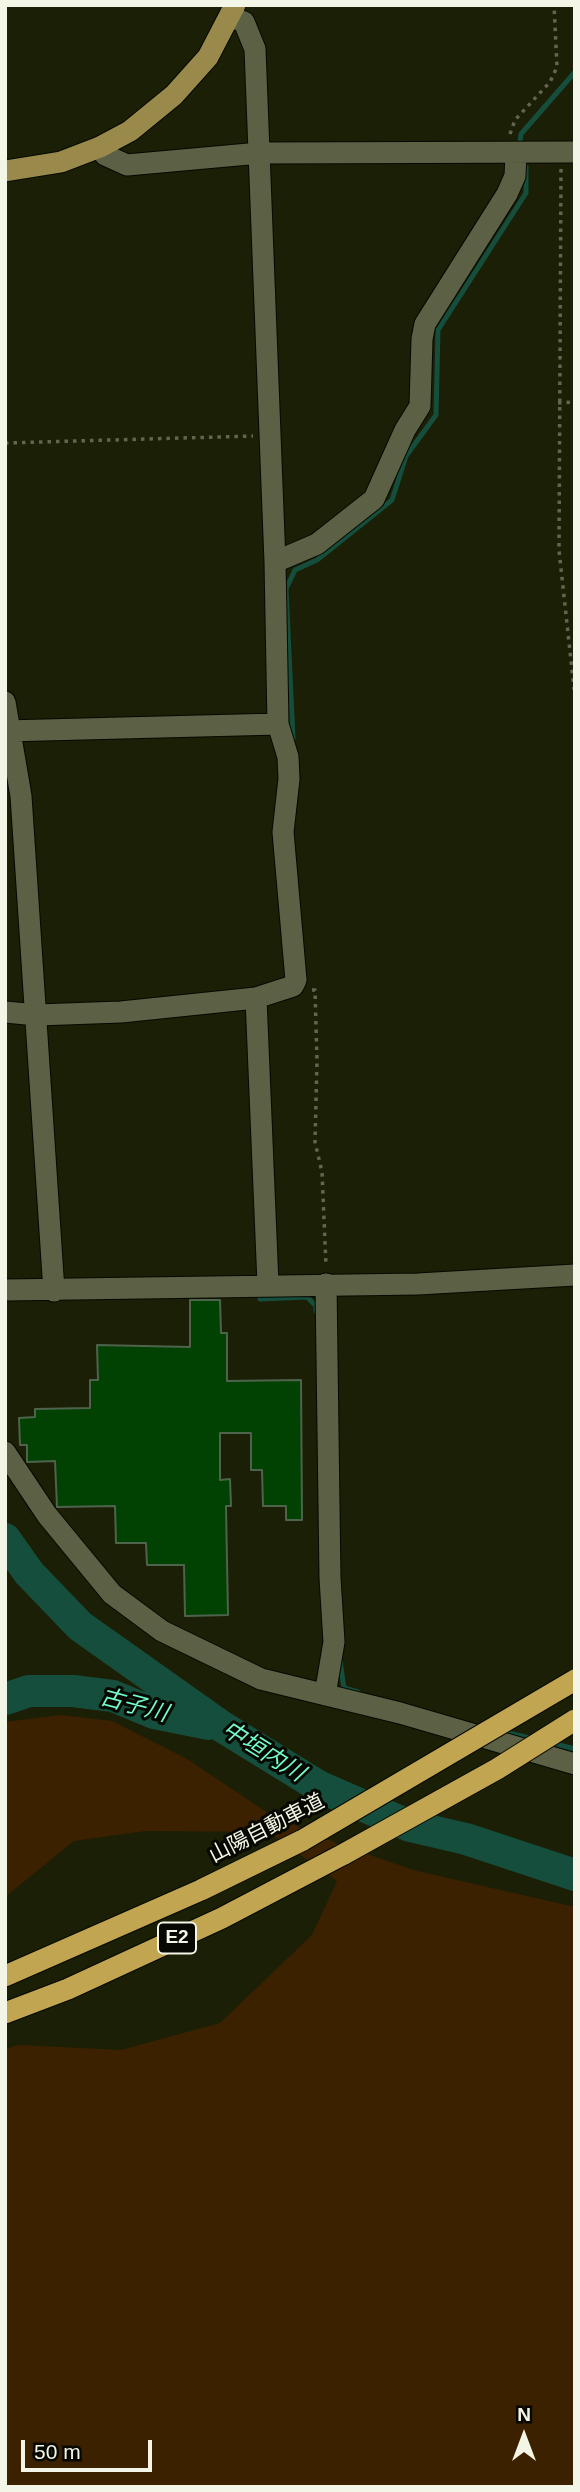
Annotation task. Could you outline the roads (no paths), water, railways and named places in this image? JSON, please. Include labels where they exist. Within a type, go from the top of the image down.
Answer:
[{"type":"highway","name":"山陽自動車道","points":[[5,1976],[128,1923],[303,1840],[575,1680]]},
{"type":"highway","name":"E2","points":[[5,2013],[68,1989],[222,1918],[498,1769],[575,1720]]},
{"type":"main road","points":[[5,171],[61,162],[100,147],[130,131],[174,95],[208,57],[233,11]]},
{"type":"street","points":[[5,1012],[37,1015],[121,1012],[256,998],[293,986],[296,980],[283,832],[289,779],[288,757],[278,723],[275,562],[255,49],[244,22],[233,11]]},
{"type":"street","points":[[100,147],[105,155],[127,165],[260,153],[568,153]]},
{"type":"street","points":[[275,562],[317,544],[374,499],[405,430],[420,406],[425,324],[507,194],[515,176],[511,154]]},
{"type":"street","points":[[5,702],[6,730],[21,796],[54,1291]]},
{"type":"street","points":[[6,730],[278,723]]},
{"type":"street","points":[[256,998],[268,1284]]},
{"type":"street","points":[[5,1290],[54,1291],[268,1284],[418,1284],[575,1275]]},
{"type":"street","points":[[325,1695],[334,1642],[330,1578],[326,1284]]},
{"type":"street","points":[[5,1452],[47,1515],[112,1594],[162,1631],[261,1679],[575,1764]]},
{"type":"waterway","points":[[520,141],[521,134],[575,72]]},
{"type":"waterway","points":[[293,739],[286,589],[295,570],[317,560],[392,500],[406,456],[436,415],[438,330],[526,193],[526,167]]},
{"type":"waterway","points":[[259,1291],[260,1299],[307,1297],[316,1306],[316,1311]]},
{"type":"waterway","name":"中垣内川","points":[[5,1539],[29,1573],[80,1626],[221,1726],[320,1787],[410,1826],[466,1839],[575,1875]]},
{"type":"waterway","points":[[340,1661],[344,1688],[358,1692]]},
{"type":"waterway","name":"古子川","points":[[5,1699],[29,1691],[73,1691],[113,1696],[154,1713],[209,1724]]},
{"type":"waterway","points":[[499,1731],[534,1739]]},
{"type":"waterway","points":[[551,1743],[575,1749]]}]
